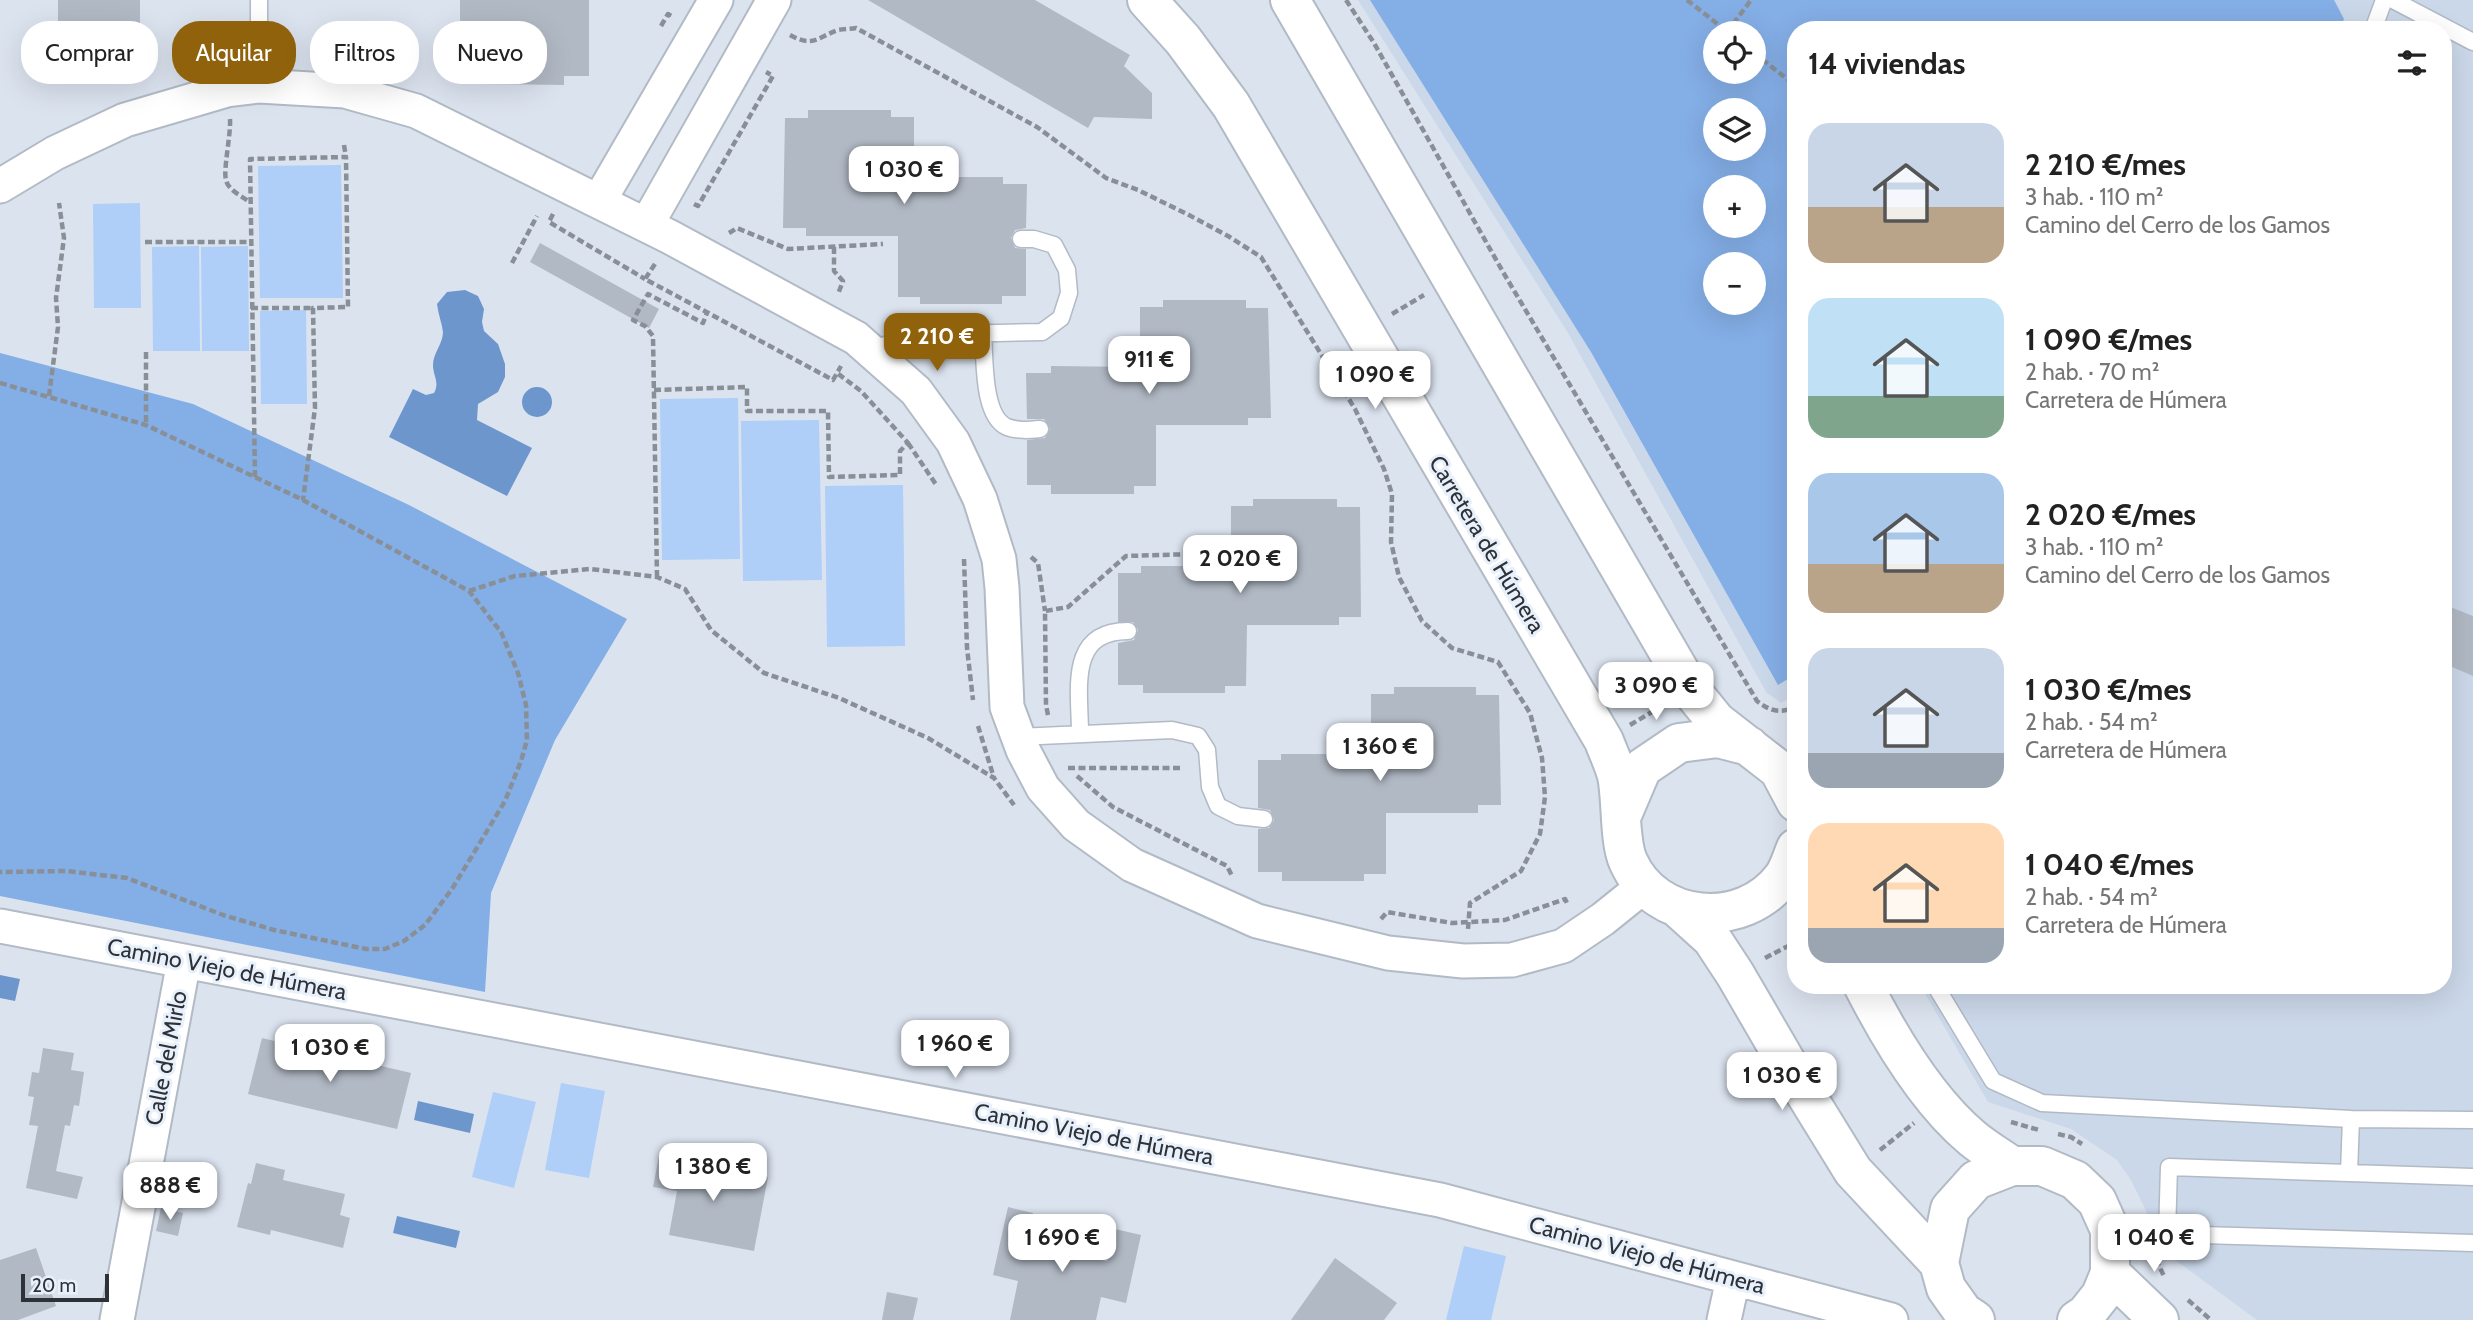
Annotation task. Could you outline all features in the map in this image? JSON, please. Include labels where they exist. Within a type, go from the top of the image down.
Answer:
[{"type":"street","points":[[599,201],[716,0]]},
{"type":"street","name":"Carretera de Húmera","points":[[1147,0],[1183,40],[1231,105],[1604,741],[1617,776],[1627,860],[1644,886]]},
{"type":"street","points":[[1290,0],[1690,689],[1716,721],[1778,770]]},
{"type":"street","points":[[647,224],[778,15]]},
{"type":"street","points":[[0,186],[55,153],[125,120],[243,88],[345,91],[416,111],[647,224],[845,332],[871,350],[916,390],[953,442],[980,499],[999,559],[1007,707],[1018,737],[1056,778],[1076,825],[1132,864],[1257,921],[1388,953],[1463,961],[1511,960],[1563,946],[1603,919],[1644,886],[1680,909],[1712,939],[1853,1171],[1939,1263]]},
{"type":"street","points":[[1621,816],[1642,768],[1678,743],[1718,737],[1778,770]]},
{"type":"street","points":[[1680,909],[1717,915],[1754,903],[1783,877],[1787,868]]},
{"type":"street","name":"Camino Viejo de Húmera","points":[[0,926],[1440,1200],[1891,1320]]},
{"type":"street","name":"Calle del Mirlo","points":[[117,1320],[184,961]]},
{"type":"street","points":[[1868,994],[1881,1020],[1938,1104],[1972,1138],[2012,1166]]},
{"type":"street","points":[[1961,1317],[1946,1288],[1939,1263],[1950,1209],[1976,1180],[2012,1166],[2042,1166],[2075,1180],[2097,1201],[2110,1230],[2110,1273],[2101,1295],[2086,1314],[2077,1320]]},
{"type":"street","points":[[2110,1273],[2159,1320]]},
{"type":"street","points":[[1724,1320],[1733,1279]]},
{"type":"lane","points":[[243,88],[258,0]]},
{"type":"lane","points":[[2376,21],[2384,0]]},
{"type":"lane","points":[[2393,0],[2433,21]]},
{"type":"lane","points":[[2452,31],[2473,42]]},
{"type":"lane","points":[[871,350],[914,335],[1042,332],[1061,318],[1069,293],[1068,270],[1054,245],[1034,239],[1021,239]]},
{"type":"lane","points":[[983,334],[987,393],[995,414],[1005,426],[1021,430],[1040,429]]},
{"type":"lane","points":[[1080,734],[1080,671],[1084,652],[1095,639],[1113,631],[1128,631]]},
{"type":"lane","points":[[1018,737],[1172,730],[1198,736],[1207,750],[1210,787],[1218,806],[1238,816],[1264,819]]},
{"type":"lane","points":[[1941,994],[1993,1081],[2042,1103],[2351,1119],[2473,1120]]},
{"type":"lane","points":[[2349,1173],[2351,1119]]},
{"type":"lane","points":[[2473,1177],[2169,1167],[2167,1234],[2473,1243]]},
{"type":"path","points":[[1346,0],[1374,43],[1503,272],[1756,701],[1769,710],[1787,710]]},
{"type":"path","points":[[1686,0],[1713,21]]},
{"type":"path","points":[[1736,21],[1751,0]]},
{"type":"path","points":[[778,15],[799,40],[815,42],[840,30],[856,28],[1037,127],[1106,178],[1187,214],[1261,257],[1355,409],[1384,469],[1392,494],[1391,542],[1399,577],[1422,621],[1452,648],[1499,662],[1530,713],[1542,758],[1545,797],[1540,834],[1521,871],[1470,903],[1463,961]]},
{"type":"path","points":[[1766,62],[1787,79]]},
{"type":"path","points":[[243,88],[231,130],[225,179],[229,187],[250,202]]},
{"type":"path","points":[[251,308],[348,307],[344,145]]},
{"type":"path","points":[[255,477],[250,159],[346,157]]},
{"type":"path","points":[[49,396],[58,327],[56,298],[64,238],[60,203]]},
{"type":"path","points":[[512,263],[537,216]]},
{"type":"path","points":[[720,238],[737,228],[788,249],[883,244]]},
{"type":"path","points":[[145,242],[251,242]]},
{"type":"path","points":[[834,247],[834,271],[843,281],[836,299]]},
{"type":"path","points":[[1362,332],[1452,278]]},
{"type":"path","points":[[657,577],[653,336],[634,320],[648,294],[703,323],[707,313]]},
{"type":"path","points":[[303,500],[314,408],[313,308]]},
{"type":"path","points":[[146,352],[146,425]]},
{"type":"path","points":[[837,373],[861,391],[908,443],[943,496]]},
{"type":"path","points":[[0,383],[146,425],[303,500],[469,591],[500,632],[518,673],[526,705],[527,740],[522,761],[505,801],[452,889],[425,925],[404,941],[385,949],[366,949],[274,930],[223,915],[127,878],[66,872],[0,872]]},
{"type":"path","points":[[654,390],[747,387],[747,411],[828,411],[829,477],[900,475],[900,451],[908,443]]},
{"type":"path","points":[[964,550],[967,648],[973,703]]},
{"type":"path","points":[[469,591],[515,576],[590,569],[657,577],[685,589],[711,631],[764,673],[839,698],[928,738],[994,778]]},
{"type":"path","points":[[1604,741],[1690,689]]},
{"type":"path","points":[[975,716],[994,778],[1015,806],[1056,778],[1180,768]]},
{"type":"path","points":[[1056,778],[1227,866],[1237,884]]},
{"type":"path","points":[[1380,921],[1387,912],[1452,923],[1505,920],[1564,899],[1583,933]]},
{"type":"path","points":[[1853,1171],[1938,1104]]},
{"type":"shaded area","points":[[1358,0],[2473,0],[2473,1320],[2257,1320],[2167,1254],[2131,1180],[2117,1160],[2071,1129],[1988,1102],[1925,994],[2452,994],[2452,21],[1787,21],[1787,700],[1781,703],[1766,692],[1568,333]]},
{"type":"shaded area","points":[[1370,0],[2334,0],[2343,21],[1787,21],[1787,680],[1778,685],[1591,352]]},
{"type":"shaded area","points":[[341,165],[343,298],[260,298],[258,166]]},
{"type":"shaded area","points":[[140,203],[141,308],[94,308],[93,204]]},
{"type":"shaded area","points":[[199,246],[200,351],[153,351],[152,247]]},
{"type":"shaded area","points":[[248,246],[249,351],[202,351],[201,247]]},
{"type":"shaded area","points":[[465,290],[478,296],[484,309],[484,331],[498,344],[505,364],[505,377],[498,392],[478,404],[477,420],[532,448],[507,496],[389,437],[413,389],[426,395],[434,393],[436,382],[433,361],[443,332],[437,304],[447,292]]},
{"type":"shaded area","points":[[306,310],[307,404],[261,404],[260,311]]},
{"type":"shaded area","points":[[0,353],[193,404],[409,505],[627,619],[555,740],[491,893],[485,992],[0,896]]},
{"type":"shaded area","points":[[537,387],[548,391],[552,402],[548,413],[537,417],[526,413],[522,402],[526,391]]},
{"type":"shaded area","points":[[738,398],[740,559],[662,560],[660,399]]},
{"type":"shaded area","points":[[819,420],[822,580],[743,581],[741,421]]},
{"type":"shaded area","points":[[903,485],[905,646],[827,647],[825,486]]},
{"type":"shaded area","points":[[0,975],[20,979],[15,1001],[0,998]]},
{"type":"shaded area","points":[[561,1083],[605,1091],[589,1178],[545,1170]]},
{"type":"shaded area","points":[[493,1092],[536,1102],[514,1188],[472,1177]]},
{"type":"shaded area","points":[[418,1101],[474,1114],[470,1133],[414,1120]]},
{"type":"shaded area","points":[[397,1216],[460,1231],[456,1248],[393,1233]]},
{"type":"shaded area","points":[[1464,1246],[1506,1256],[1491,1320],[1446,1320]]},
{"type":"building","points":[[58,0],[140,0],[140,21],[58,21]]},
{"type":"building","points":[[460,0],[589,0],[589,76],[564,76],[564,85],[482,84],[547,84],[547,21],[460,21]]},
{"type":"building","points":[[868,0],[1035,0],[1130,55],[1124,66],[1152,93],[1152,119],[1094,117],[1088,128]]},
{"type":"building","points":[[808,110],[891,110],[891,117],[914,117],[914,177],[1003,177],[1003,184],[1027,184],[1026,228],[1015,230],[1011,238],[1015,248],[1026,249],[1026,296],[1002,296],[1002,304],[920,304],[920,297],[898,297],[898,236],[806,236],[806,228],[783,228],[785,118],[808,118]]},
{"type":"building","points":[[540,243],[659,309],[649,328],[530,262]]},
{"type":"building","points":[[1163,300],[1246,300],[1246,308],[1268,308],[1271,418],[1248,418],[1248,425],[1156,425],[1156,486],[1134,486],[1134,494],[1051,494],[1051,485],[1027,485],[1027,440],[1045,438],[1050,429],[1044,419],[1027,419],[1026,373],[1051,373],[1051,366],[1140,367],[1140,307],[1163,307]]},
{"type":"building","points":[[1253,499],[1337,499],[1337,507],[1360,507],[1361,617],[1339,617],[1339,625],[1247,625],[1246,686],[1225,686],[1225,693],[1143,693],[1143,685],[1118,685],[1118,643],[1134,640],[1138,630],[1133,622],[1118,622],[1118,573],[1141,573],[1141,566],[1231,566],[1231,506],[1253,506]]},
{"type":"building","points":[[2452,608],[2473,616],[2473,676],[2452,667]]},
{"type":"building","points":[[1394,687],[1476,687],[1476,695],[1499,695],[1501,805],[1478,805],[1478,813],[1386,813],[1386,874],[1364,874],[1364,881],[1282,881],[1282,872],[1258,872],[1258,829],[1269,828],[1274,820],[1270,810],[1258,808],[1258,760],[1281,760],[1281,754],[1371,754],[1371,694],[1394,694]]},
{"type":"building","points":[[262,1038],[411,1073],[397,1129],[248,1094]]},
{"type":"building","points":[[43,1048],[74,1053],[71,1070],[84,1072],[79,1106],[74,1105],[70,1126],[65,1125],[56,1171],[83,1177],[77,1199],[26,1188],[38,1126],[29,1125],[34,1097],[28,1096],[32,1072],[39,1073]]},
{"type":"building","points":[[659,1156],[768,1177],[754,1251],[669,1235],[677,1191],[653,1187]]},
{"type":"building","points":[[256,1163],[285,1170],[283,1180],[345,1194],[340,1215],[350,1218],[343,1248],[271,1230],[270,1235],[237,1227]]},
{"type":"building","points":[[1008,1207],[1033,1213],[1026,1243],[1107,1261],[1115,1229],[1141,1235],[1126,1303],[1101,1297],[1096,1320],[1010,1320],[1018,1281],[993,1275]]},
{"type":"building","points":[[161,1208],[183,1213],[178,1236],[156,1231]]},
{"type":"building","points":[[36,1248],[56,1306],[18,1320],[0,1320],[0,1260]]},
{"type":"building","points":[[1335,1258],[1397,1303],[1384,1320],[1291,1320]]},
{"type":"building","points":[[887,1292],[918,1298],[913,1320],[882,1320]]}]
